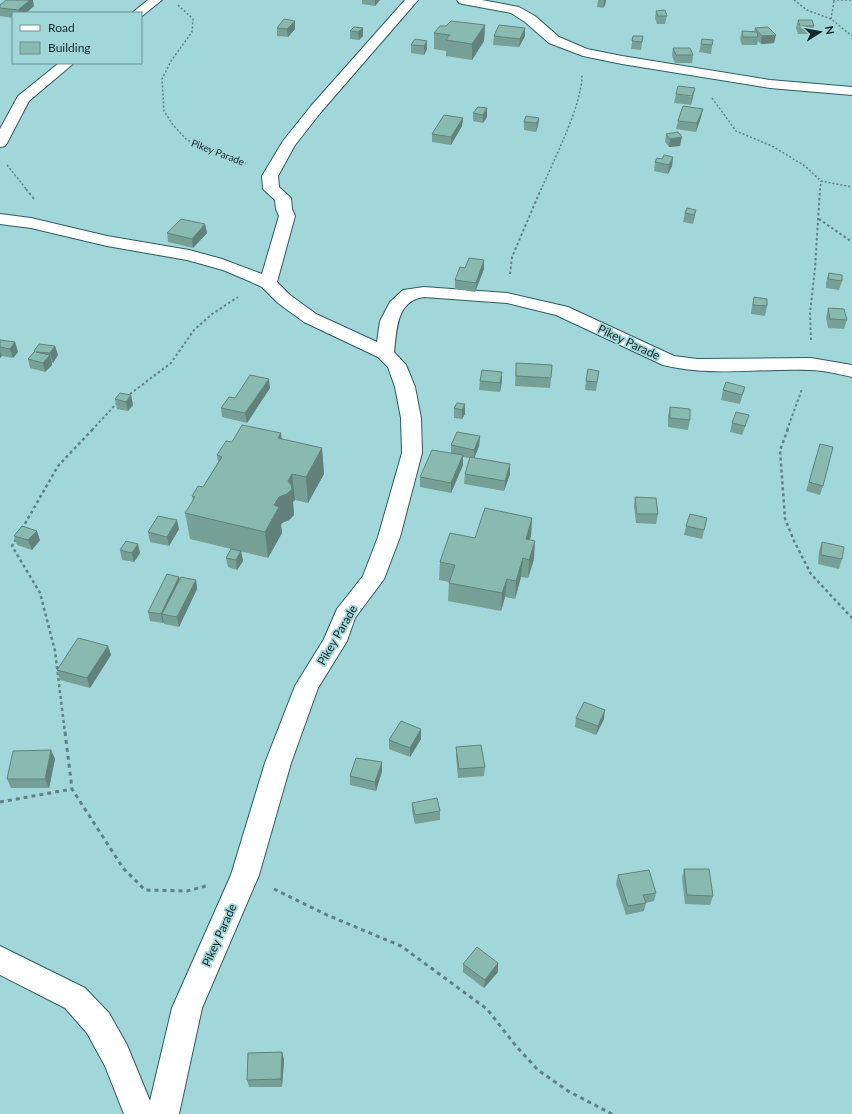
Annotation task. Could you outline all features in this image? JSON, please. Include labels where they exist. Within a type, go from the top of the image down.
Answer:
[{"type":"street","points":[[139,12],[156,0]]},
{"type":"street","points":[[268,283],[287,216],[284,209],[283,198],[271,189],[270,176],[288,144],[316,109],[412,0]]},
{"type":"street","points":[[463,0],[515,10],[530,19],[554,40],[583,52],[770,84],[852,90]]},
{"type":"street","points":[[0,143],[23,99],[66,64]]},
{"type":"street","name":"Pikey Parade","points":[[0,219],[63,230],[122,244],[160,249],[246,271],[268,283],[284,299],[310,318],[385,353],[397,365],[411,418],[412,453],[389,537],[374,579],[345,615],[334,641],[307,686],[278,763],[245,875],[187,1008],[163,1114]]},
{"type":"street","name":"Pikey Parade","points":[[385,353],[389,320],[396,306],[409,294],[424,292],[507,298],[562,310],[670,361],[697,365],[811,364],[852,371]]},
{"type":"street","points":[[0,960],[75,998],[98,1023],[116,1056],[140,1114]]},
{"type":"path","points":[[794,0],[807,10],[831,19],[852,36]]},
{"type":"path","points":[[831,19],[834,0],[852,0]]},
{"type":"path","name":"Pikey Parade","points":[[174,3],[192,19],[193,25],[189,37],[171,61],[162,79],[164,111],[173,125],[187,140],[199,146],[234,157],[262,169],[270,176]]},
{"type":"path","points":[[507,298],[512,257],[571,119],[582,83],[583,52]]},
{"type":"path","points":[[684,70],[703,83],[717,107],[736,131],[772,146],[805,166],[821,181],[852,187]]},
{"type":"path","points":[[6,163],[9,169],[31,196],[63,230]]},
{"type":"path","points":[[821,181],[815,268],[810,313],[811,364],[780,450],[785,519],[795,544],[811,574],[852,618]]},
{"type":"path","points":[[818,219],[852,242]]},
{"type":"path","points":[[268,283],[233,300],[212,314],[194,330],[170,362],[117,404],[58,466],[12,546],[40,593],[55,651],[72,789],[123,868],[145,890],[187,891],[245,875],[327,915],[401,946],[486,1009],[538,1070],[568,1091],[612,1114]]},
{"type":"path","points":[[0,802],[72,789]]},
{"type":"building","points":[[6,0],[30,0],[18,10],[0,8],[0,5]]},
{"type":"building","points":[[665,10],[667,16],[658,16],[656,11]]},
{"type":"building","points":[[284,19],[295,21],[287,29],[277,28]]},
{"type":"building","points":[[798,20],[812,20],[814,26],[800,26]]},
{"type":"building","points":[[451,21],[485,25],[472,44],[446,40],[450,35],[434,33],[440,26],[446,26]]},
{"type":"building","points":[[499,25],[525,28],[520,39],[494,36]]},
{"type":"building","points":[[354,27],[363,28],[358,32],[350,31]]},
{"type":"building","points":[[768,27],[776,35],[762,36],[755,28]]},
{"type":"building","points":[[742,31],[757,32],[758,37],[743,37]]},
{"type":"building","points":[[633,36],[643,36],[642,42],[632,41]]},
{"type":"building","points":[[415,39],[427,41],[424,46],[411,45]]},
{"type":"building","points":[[702,39],[713,40],[712,45],[701,44]]},
{"type":"building","points":[[673,48],[690,48],[693,55],[676,55]]},
{"type":"building","points":[[678,86],[695,88],[692,96],[676,94]]},
{"type":"building","points":[[683,106],[703,109],[697,123],[678,121]]},
{"type":"building","points":[[478,107],[487,108],[483,115],[473,113]]},
{"type":"building","points":[[444,115],[463,118],[451,137],[432,134]]},
{"type":"building","points":[[526,116],[539,118],[537,123],[524,122]]},
{"type":"building","points":[[678,132],[682,137],[670,139],[666,134]]},
{"type":"building","points":[[664,155],[673,157],[669,165],[655,162],[657,158],[662,159]]},
{"type":"building","points":[[687,208],[696,210],[694,215],[685,213]]},
{"type":"building","points":[[181,219],[205,224],[192,239],[167,233]]},
{"type":"building","points":[[469,258],[484,260],[476,283],[455,280],[460,267],[465,268]]},
{"type":"building","points":[[829,273],[842,275],[842,281],[828,279]]},
{"type":"building","points":[[754,297],[767,299],[767,306],[753,305]]},
{"type":"building","points":[[828,308],[844,309],[847,320],[830,319]]},
{"type":"building","points":[[0,340],[15,342],[10,349],[0,347]]},
{"type":"building","points":[[39,344],[55,346],[50,353],[36,352],[50,355],[43,363],[28,359]]},
{"type":"building","points":[[516,363],[552,365],[551,378],[516,376]]},
{"type":"building","points":[[588,369],[599,371],[597,382],[586,381]]},
{"type":"building","points":[[482,370],[502,372],[500,383],[480,381]]},
{"type":"building","points":[[250,375],[269,379],[245,413],[221,408],[229,397],[235,398]]},
{"type":"building","points":[[726,382],[745,387],[742,395],[723,390]]},
{"type":"building","points":[[120,393],[131,395],[126,402],[115,399]]},
{"type":"building","points":[[457,403],[465,404],[462,410],[454,408]]},
{"type":"building","points":[[670,407],[690,409],[690,420],[670,418]]},
{"type":"building","points":[[736,412],[749,415],[745,426],[732,423]]},
{"type":"building","points":[[242,425],[281,433],[278,438],[322,448],[306,477],[292,474],[288,481],[292,489],[287,494],[279,497],[274,505],[279,507],[265,532],[185,513],[195,497],[192,496],[198,486],[203,487],[222,457],[217,455],[226,441],[232,442]]},
{"type":"building","points":[[457,432],[480,436],[474,450],[451,445]]},
{"type":"building","points":[[820,444],[833,447],[823,486],[809,482]]},
{"type":"building","points":[[432,450],[463,455],[451,483],[420,477]]},
{"type":"building","points":[[470,457],[510,464],[505,481],[465,474]]},
{"type":"building","points":[[635,497],[656,498],[658,514],[637,514]]},
{"type":"building","points":[[485,508],[532,518],[526,539],[535,541],[529,560],[523,558],[516,581],[507,579],[502,593],[449,583],[455,565],[440,562],[450,533],[475,538]]},
{"type":"building","points":[[690,514],[707,518],[704,530],[686,526]]},
{"type":"building","points":[[158,516],[177,520],[167,537],[148,532]]},
{"type":"building","points":[[22,526],[37,531],[28,540],[14,536]]},
{"type":"building","points":[[126,541],[138,544],[132,553],[120,550]]},
{"type":"building","points":[[822,542],[844,547],[842,559],[821,555]]},
{"type":"building","points":[[231,549],[241,551],[236,560],[226,558]]},
{"type":"building","points":[[167,574],[179,577],[161,614],[148,612]]},
{"type":"building","points":[[181,577],[196,580],[177,617],[162,614]]},
{"type":"building","points":[[78,638],[108,646],[87,678],[57,670]]},
{"type":"building","points":[[584,702],[605,710],[598,726],[576,718]]},
{"type":"building","points":[[401,721],[421,729],[410,748],[389,740]]},
{"type":"building","points":[[481,745],[485,767],[459,769],[456,747]]},
{"type":"building","points":[[51,750],[45,779],[7,779],[13,751]]},
{"type":"building","points":[[356,758],[382,762],[375,782],[350,776]]},
{"type":"building","points":[[437,798],[440,811],[415,815],[412,803]]},
{"type":"building","points":[[684,869],[709,869],[713,896],[687,895]]},
{"type":"building","points":[[649,870],[656,893],[643,895],[646,903],[628,906],[618,875]]},
{"type":"building","points":[[477,947],[498,963],[485,980],[463,964]]},
{"type":"building","points":[[282,1052],[281,1079],[247,1080],[248,1053]]}]
